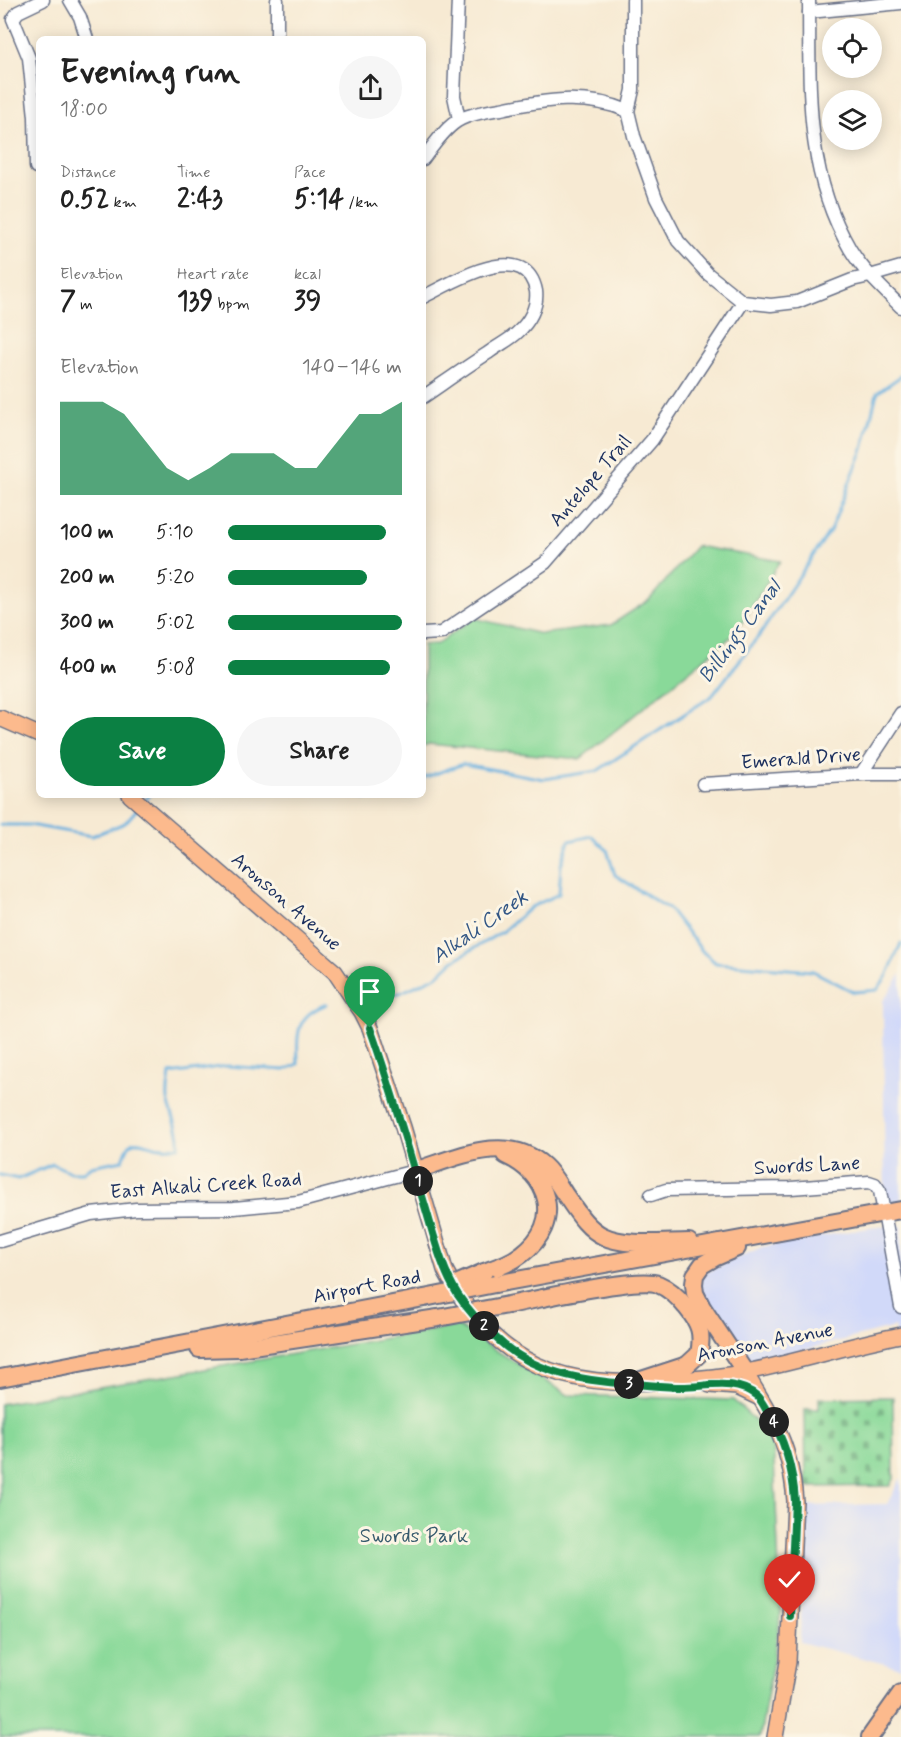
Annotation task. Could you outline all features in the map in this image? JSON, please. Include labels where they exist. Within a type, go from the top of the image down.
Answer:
[{"type":"highway","points":[[414,1171],[474,1152],[512,1149],[531,1156],[546,1167],[588,1226],[603,1236],[633,1242],[729,1242]]},
{"type":"highway","points":[[487,1150],[515,1160],[530,1170],[544,1189],[547,1209],[543,1231],[530,1247],[490,1278]]},
{"type":"highway","name":"Airport Road","points":[[0,1378],[424,1298],[490,1278],[729,1242],[893,1212]]},
{"type":"highway","points":[[745,1372],[702,1307],[695,1293],[694,1275],[714,1258],[772,1234]]},
{"type":"highway","points":[[141,1352],[239,1348],[438,1318],[625,1284],[656,1283],[672,1292],[688,1309],[701,1331],[699,1354],[687,1365],[629,1384]]},
{"type":"highway","points":[[870,1737],[901,1693]]},
{"type":"main road","points":[[0,718],[36,734]]},
{"type":"main road","name":"Aronson Avenue","points":[[134,798],[335,972],[362,1012],[377,1048],[445,1270],[458,1295],[495,1338],[533,1364],[556,1373],[582,1380],[629,1384],[745,1372],[901,1335]]},
{"type":"main road","points":[[745,1372],[775,1424],[785,1449],[794,1483],[788,1662],[776,1737]]},
{"type":"main road","points":[[629,1384],[683,1387],[729,1385],[744,1389],[758,1397]]},
{"type":"street","points":[[36,110],[29,58],[13,19],[18,12],[43,0]]},
{"type":"street","points":[[70,0],[80,17],[86,36]]},
{"type":"street","points":[[277,0],[277,36]]},
{"type":"street","points":[[458,0],[454,96],[459,119]]},
{"type":"street","points":[[633,0],[633,90],[628,111],[634,136],[656,198],[678,241],[708,274],[743,303],[771,305],[797,302],[852,280],[901,267]]},
{"type":"street","points":[[901,3],[809,6],[809,105],[821,180],[836,221],[851,250],[870,276],[901,307]]},
{"type":"street","points":[[426,155],[437,140],[459,119],[544,100],[577,99],[609,103],[628,111]]},
{"type":"street","points":[[426,296],[484,268],[501,264],[516,266],[528,274],[536,292],[534,311],[518,332],[426,395]]},
{"type":"street","name":"Antelope Trail","points":[[426,634],[441,633],[545,563],[652,440],[743,303]]},
{"type":"street","points":[[861,774],[901,713]]},
{"type":"street","name":"Emerald Drive","points":[[703,784],[861,774],[901,774]]},
{"type":"street","name":"East Alkali Creek Road","points":[[0,1241],[91,1214],[136,1209],[234,1208],[298,1202],[414,1171]]},
{"type":"street","name":"Swords Lane","points":[[651,1195],[666,1190],[791,1188],[869,1182],[875,1184],[893,1212],[901,1307]]},
{"type":"shaded area","points":[[901,974],[901,1210],[885,1213],[883,1001]]},
{"type":"shaded area","points":[[901,1225],[901,1361],[895,1327],[752,1363],[699,1286],[704,1273],[762,1247],[868,1228]]},
{"type":"shaded area","points":[[901,1478],[901,1668],[800,1642],[804,1506],[887,1504]]},
{"type":"green space","points":[[696,546],[780,561],[736,633],[580,759],[426,745],[426,645],[437,644],[474,618],[541,634],[611,625],[649,600]]},
{"type":"green space","name":"Swords Park","points":[[457,1326],[568,1395],[733,1400],[773,1437],[781,1615],[760,1737],[0,1737],[0,1404]]},
{"type":"green space","points":[[893,1397],[894,1479],[890,1486],[806,1487],[805,1409],[819,1409],[819,1398]]},
{"type":"waterway","name":"Billings Canal","points":[[426,777],[463,764],[544,779],[597,771],[712,696],[761,633],[831,529],[863,449],[877,393],[901,376]]},
{"type":"waterway","name":"Billings Canal","points":[[0,825],[29,825],[92,836],[125,823],[138,808]]},
{"type":"waterway","name":"Alkali Creek","points":[[373,996],[400,993],[437,976],[453,961],[503,931],[531,907],[559,894],[561,865],[569,841],[592,836],[607,850],[615,875],[670,910],[703,952],[716,963],[813,971],[854,992],[877,990],[887,976],[901,943]]},
{"type":"waterway","name":"Alkali Creek","points":[[0,1175],[18,1179],[53,1164],[70,1172],[83,1172],[91,1166],[123,1160],[128,1147],[137,1141],[161,1147],[179,1147],[177,1129],[168,1099],[170,1074],[227,1066],[285,1070],[298,1064],[298,1035],[303,1020],[327,1004]]},
{"type":"route","points":[[370,1028],[445,1270],[458,1295],[495,1338],[533,1364],[582,1380],[683,1387],[721,1384],[744,1389],[758,1397],[775,1424],[785,1449],[794,1483],[790,1616]]}]
